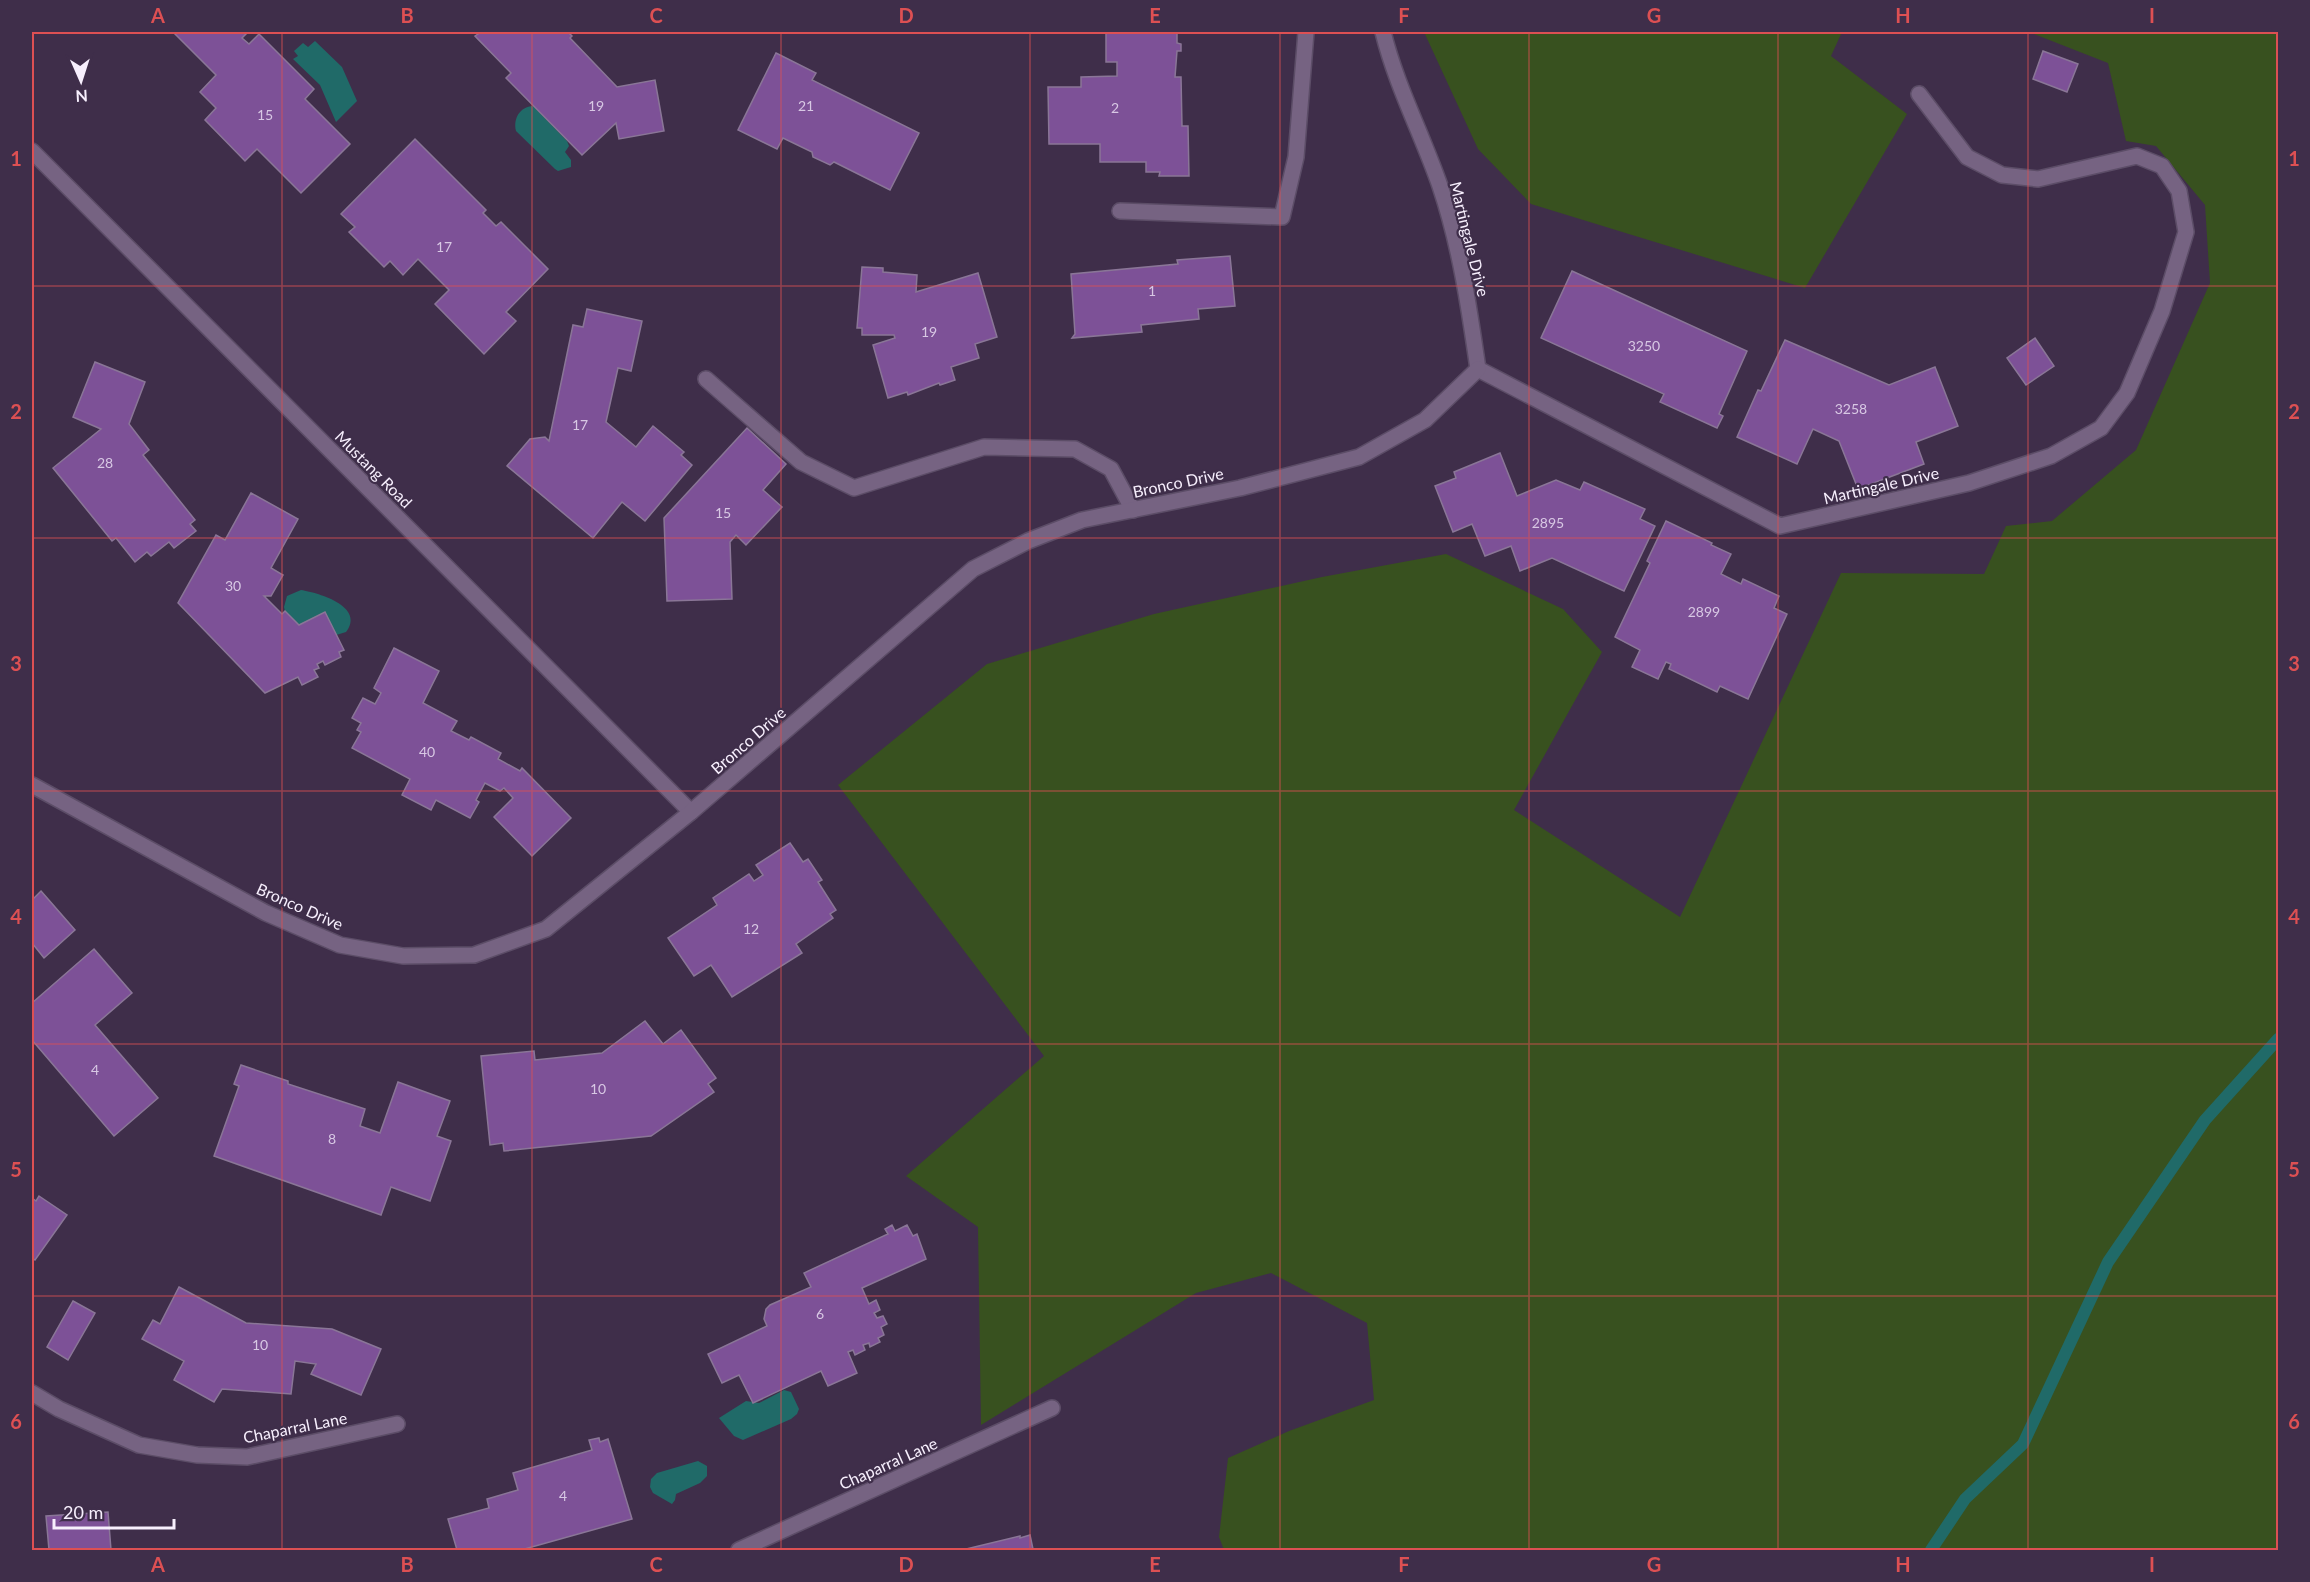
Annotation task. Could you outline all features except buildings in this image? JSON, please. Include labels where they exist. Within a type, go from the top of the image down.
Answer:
[{"type":"street","points":[[1120,211],[1282,217],[1296,157],[1305,32]]},
{"type":"street","name":"Martingale Drive","points":[[1383,32],[1389,57],[1440,186],[1465,278],[1478,369],[1780,526],[1969,483],[2051,456],[2101,428],[2127,393],[2162,311],[2186,232],[2180,191],[2163,166],[2137,156],[2038,179],[2002,175],[1967,157],[1919,94]]},
{"type":"street","name":"Mustang Road","points":[[32,151],[691,812]]},
{"type":"street","name":"Bronco Drive","points":[[32,785],[266,912],[339,945],[403,956],[474,954],[546,929],[691,812],[973,569],[1028,541],[1082,520],[1240,488],[1359,457],[1425,420],[1478,369]]},
{"type":"street","points":[[706,379],[801,462],[854,488],[984,447],[1075,449],[1111,469],[1133,510]]},
{"type":"street","name":"Chaparral Lane","points":[[32,1393],[59,1408],[139,1444],[197,1455],[247,1457],[397,1424]]},
{"type":"street","name":"Chaparral Lane","points":[[739,1551],[1052,1408]]},
{"type":"shaded area","points":[[1424,32],[1842,32],[1831,56],[1907,114],[1805,288],[1531,204],[1478,149]]},
{"type":"shaded area","points":[[2029,32],[2278,32],[2278,1550],[1224,1550],[1219,1537],[1228,1458],[1289,1431],[1374,1400],[1367,1323],[1271,1273],[1196,1293],[981,1425],[978,1227],[906,1176],[1044,1056],[838,785],[987,664],[1154,614],[1322,577],[1446,554],[1563,609],[1602,652],[1514,810],[1680,917],[1841,573],[1984,574],[2006,526],[2052,521],[2136,450],[2210,283],[2205,205],[2156,146],[2126,141],[2108,63]]},
{"type":"shaded area","points":[[315,41],[342,67],[357,101],[336,122],[320,85],[293,59],[298,56],[294,51],[303,43],[308,47]]},
{"type":"shaded area","points":[[533,106],[567,141],[569,146],[565,152],[571,160],[571,167],[558,171],[516,131],[518,114],[524,108]]},
{"type":"shaded area","points":[[301,590],[329,598],[345,609],[350,615],[350,623],[346,632],[333,636],[287,620],[284,607],[287,596]]},
{"type":"shaded area","points":[[784,1390],[791,1392],[799,1409],[797,1414],[791,1419],[743,1440],[734,1436],[719,1418],[746,1401],[759,1403]]},
{"type":"shaded area","points":[[698,1461],[707,1466],[707,1476],[700,1483],[676,1494],[672,1504],[653,1493],[650,1487],[651,1479],[657,1473]]},
{"type":"waterway","points":[[1931,1550],[1965,1499],[2023,1444],[2108,1262],[2205,1120],[2278,1039]]}]
